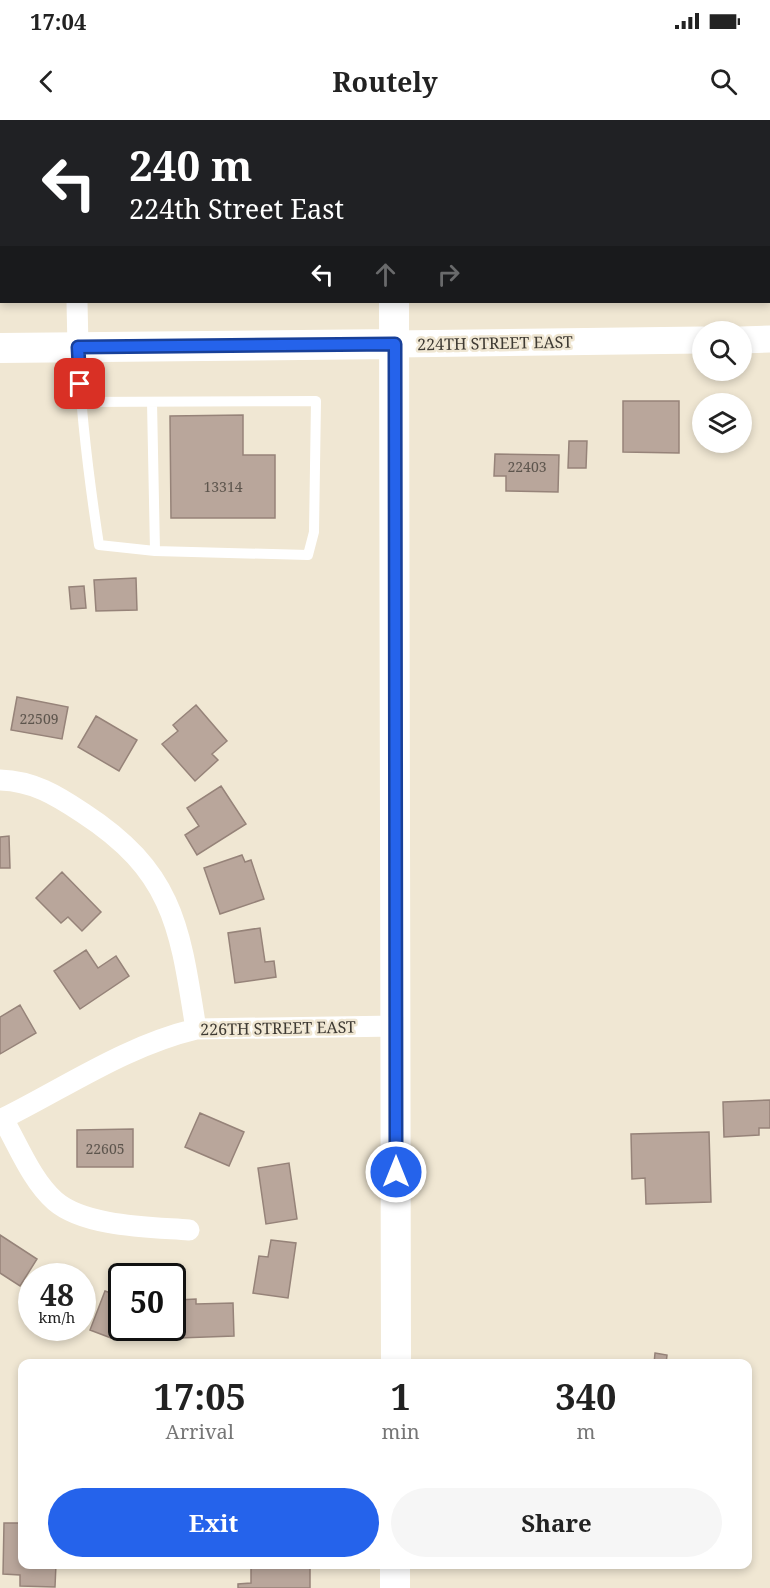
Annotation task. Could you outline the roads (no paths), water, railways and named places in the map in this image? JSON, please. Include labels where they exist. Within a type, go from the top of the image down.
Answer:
[{"type":"main road","points":[[394,303],[396,1359]]},
{"type":"main road","name":"224TH STREET EAST","points":[[0,348],[395,344]]},
{"type":"main road","points":[[395,1569],[395,1588]]},
{"type":"street","points":[[77,303],[78,347]]},
{"type":"street","points":[[752,340],[770,339]]},
{"type":"street","name":"224TH STREET EAST","points":[[395,344],[692,340]]},
{"type":"street","points":[[0,780],[36,785],[56,795],[98,824],[148,869],[160,886],[182,945],[196,1029]]},
{"type":"street","name":"226TH STREET EAST","points":[[2,1120],[134,1050],[171,1035],[196,1029],[396,1026]]},
{"type":"street","points":[[2,1120],[44,1189],[56,1202],[104,1221],[189,1230]]},
{"type":"lane","points":[[78,347],[80,402],[99,545],[155,551],[308,555],[314,532],[315,401],[80,402]]},
{"type":"lane","points":[[152,402],[155,551]]}]
